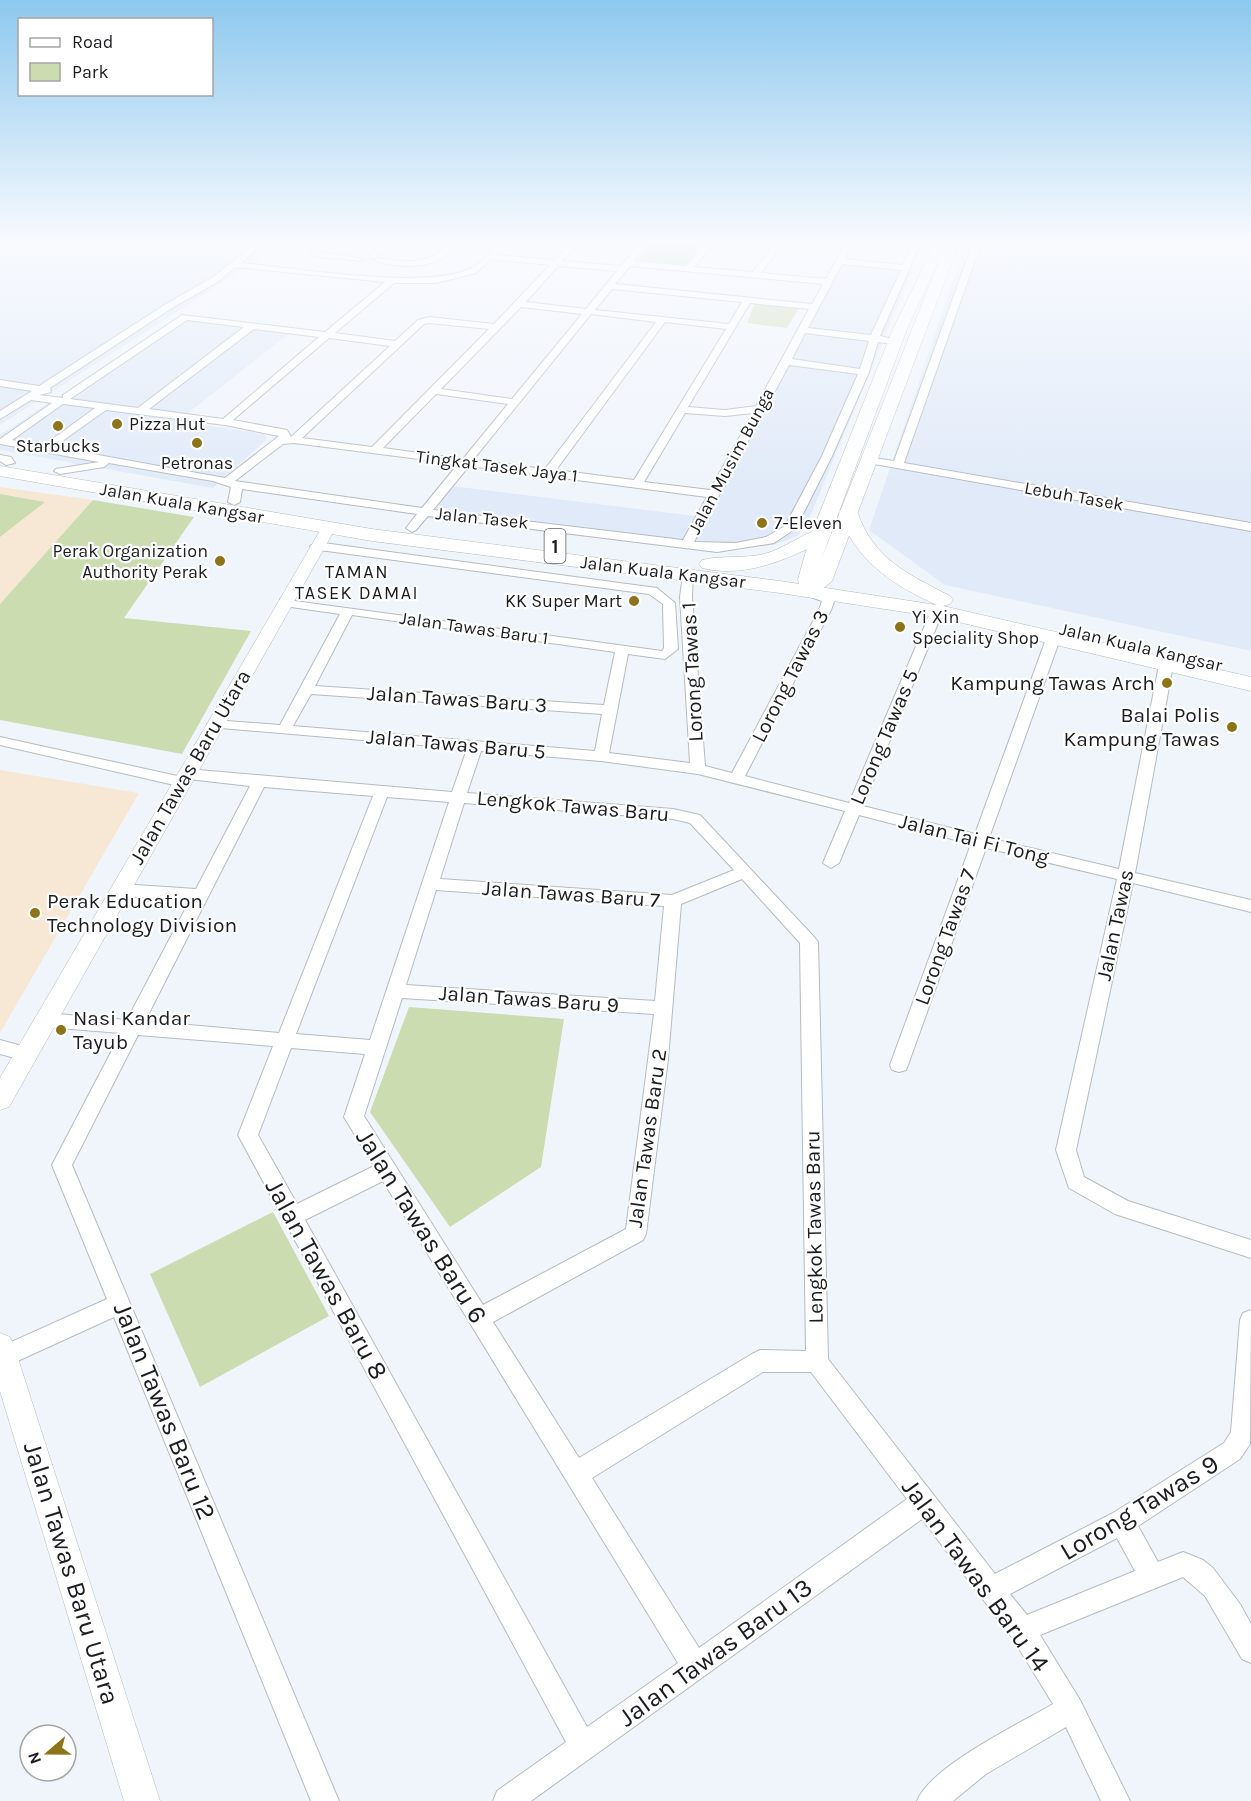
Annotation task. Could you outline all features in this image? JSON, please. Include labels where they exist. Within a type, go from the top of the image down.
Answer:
[{"type":"highway","name":"Jalan Kuala Kangsar","points":[[2,463],[328,528],[374,529]]},
{"type":"highway","name":"Jalan Kuala Kangsar","points":[[2,463],[60,471],[195,496],[232,490],[374,529],[536,556],[643,579],[694,570]]},
{"type":"highway","points":[[195,496],[200,500],[320,520],[328,528]]},
{"type":"highway","points":[[848,511],[852,532],[860,545],[940,605]]},
{"type":"highway","points":[[374,529],[392,534],[418,520],[422,535],[517,549],[536,556]]},
{"type":"highway","name":"Jalan Kuala Kangsar","points":[[418,520],[694,570],[809,585],[1032,621],[1251,674]]},
{"type":"highway","points":[[694,570],[766,560],[794,550],[821,536]]},
{"type":"highway","name":"Jalan Kuala Kangsar","points":[[940,605],[1053,639],[1128,657],[1164,673]]},
{"type":"highway","points":[[1032,621],[1067,633],[1152,655],[1164,673]]},
{"type":"highway","points":[[1164,673],[1184,663],[1251,674]]},
{"type":"highway","points":[[1164,673],[1251,686]]},
{"type":"main road","points":[[809,585],[821,536],[909,324]]},
{"type":"main road","points":[[809,585],[848,511],[867,460],[901,343],[908,339],[915,328],[920,327],[921,324]]},
{"type":"street","points":[[0,416],[84,367],[85,362],[144,324]]},
{"type":"street","points":[[64,399],[175,324]]},
{"type":"street","points":[[237,324],[396,344]]},
{"type":"street","points":[[225,422],[342,324]]},
{"type":"street","points":[[294,440],[419,324]]},
{"type":"street","points":[[468,324],[497,327]]},
{"type":"street","points":[[374,451],[500,324]]},
{"type":"street","points":[[418,520],[578,324]]},
{"type":"street","points":[[548,473],[659,324]]},
{"type":"street","points":[[707,324],[732,327]]},
{"type":"street","points":[[637,484],[734,324]]},
{"type":"street","name":"Jalan Musim Bunga","points":[[687,544],[804,324]]},
{"type":"street","name":"Jalan Tasek","points":[[64,399],[3,442],[215,478],[232,490],[418,520],[736,548],[770,540],[790,528],[827,456],[864,372],[872,338],[879,324]]},
{"type":"street","points":[[898,465],[948,324]]},
{"type":"street","points":[[142,410],[252,326]]},
{"type":"street","points":[[801,330],[901,343]]},
{"type":"street","points":[[784,362],[864,372]]},
{"type":"street","points":[[0,383],[16,385],[40,394],[64,399],[283,432],[285,436],[280,441],[257,457]]},
{"type":"street","points":[[0,395],[16,385]]},
{"type":"street","points":[[434,390],[513,402]]},
{"type":"street","points":[[0,424],[40,394]]},
{"type":"street","points":[[44,450],[106,405]]},
{"type":"street","points":[[682,410],[725,413],[759,409]]},
{"type":"street","points":[[225,422],[273,434],[274,438],[232,490]]},
{"type":"street","name":"Tingkat Tasek Jaya 1","points":[[280,441],[294,440],[713,494]]},
{"type":"street","name":"Lebuh Tasek","points":[[867,460],[1251,527]]},
{"type":"street","points":[[60,471],[111,461]]},
{"type":"street","name":"Jalan Tawas Baru Utara","points":[[0,1100],[6,1077],[26,1054],[328,528]]},
{"type":"street","points":[[316,546],[643,579]]},
{"type":"street","name":"Lorong Tawas 1","points":[[694,570],[686,597],[698,769]]},
{"type":"street","name":"Jalan Tawas Baru 1","points":[[284,602],[665,655],[671,649],[669,603],[643,579]]},
{"type":"street","name":"Lorong Tawas 3","points":[[736,779],[829,599],[809,585]]},
{"type":"street","name":"Lorong Tawas 5","points":[[831,863],[940,605]]},
{"type":"street","points":[[284,730],[348,611]]},
{"type":"street","name":"Lorong Tawas 7","points":[[898,1065],[1053,639]]},
{"type":"street","points":[[601,756],[608,710],[622,649]]},
{"type":"street","name":"Jalan Tawas","points":[[1164,673],[1126,876],[1066,1150],[1076,1182],[1122,1208],[1251,1249]]},
{"type":"street","name":"Jalan Tawas Baru 3","points":[[305,689],[608,710]]},
{"type":"street","name":"Jalan Tawas Baru 5","points":[[214,724],[601,756],[698,769]]},
{"type":"street","name":"Lengkok Tawas Baru","points":[[0,741],[185,778],[459,796],[681,815],[695,819],[743,872],[797,926],[809,942],[817,1362]]},
{"type":"street","name":"Jalan Tawas Baru 6","points":[[475,746],[354,1116],[695,1666]]},
{"type":"street","name":"Jalan Tai Fi Tong","points":[[698,769],[854,810],[1251,906]]},
{"type":"street","name":"Jalan Tawas Baru 12","points":[[259,782],[62,1165],[325,1801]]},
{"type":"street","name":"Jalan Tawas Baru 8","points":[[382,791],[249,1135],[584,1746]]},
{"type":"street","name":"Jalan Tawas Baru 7","points":[[430,884],[673,901],[743,872]]},
{"type":"street","points":[[121,890],[201,895]]},
{"type":"street","name":"Jalan Tawas Baru 2","points":[[479,1318],[636,1234],[659,1059],[673,901]]},
{"type":"street","name":"Jalan Tawas Baru 9","points":[[395,991],[662,1008]]},
{"type":"street","points":[[45,1020],[376,1048]]},
{"type":"street","points":[[0,1047],[26,1054]]},
{"type":"street","points":[[293,1216],[387,1169]]},
{"type":"street","points":[[1,1353],[120,1303]]},
{"type":"street","name":"Lorong Tawas 9","points":[[990,1590],[1122,1522],[1194,1478],[1232,1451],[1242,1436],[1251,1320]]},
{"type":"street","name":"Jalan Tawas Baru Utara","points":[[1,1353],[93,1637],[142,1801]]},
{"type":"street","points":[[576,1474],[760,1361],[817,1362]]},
{"type":"street","name":"Jalan Tawas Baru 14","points":[[817,1362],[1022,1629],[1071,1709],[1116,1801]]},
{"type":"street","name":"Jalan Tawas Baru 13","points":[[507,1801],[923,1503]]},
{"type":"street","points":[[1122,1522],[1152,1576]]},
{"type":"street","points":[[1022,1629],[1183,1564],[1195,1567],[1208,1579],[1251,1650]]},
{"type":"street","points":[[932,1801],[976,1764],[1071,1709]]},
{"type":"shaded area","points":[[0,324],[158,324],[0,425]]},
{"type":"shaded area","points":[[167,324],[264,324],[296,328],[178,421],[264,434],[267,439],[213,488],[0,450],[0,435]]},
{"type":"shaded area","points":[[800,324],[890,324],[808,521],[797,536],[773,545],[714,552],[424,518],[451,486],[695,516]]},
{"type":"shaded area","points":[[939,324],[1251,324],[1251,651],[945,585],[869,530]]},
{"type":"shaded area","points":[[0,487],[93,500],[0,604]]},
{"type":"shaded area","name":"Perak Education Technology Division","points":[[0,770],[139,793],[0,1033]]},
{"type":"green space","points":[[755,324],[789,324],[787,328]]},
{"type":"green space","points":[[0,494],[45,502],[0,537]]},
{"type":"green space","points":[[93,500],[194,517],[124,618],[251,631],[182,754],[0,720],[0,604]]},
{"type":"green space","points":[[409,1007],[564,1019],[541,1167],[450,1227],[370,1112]]},
{"type":"green space","points":[[273,1212],[329,1316],[200,1387],[150,1274]]},
{"type":"place","name":"Pizza Hut","points":[[117,424]]},
{"type":"place","name":"Starbucks","points":[[58,426]]},
{"type":"place","name":"Petronas","points":[[197,443]]},
{"type":"place","name":"7-Eleven","points":[[762,523]]},
{"type":"place","name":"Perak Organization Authority Perak","points":[[220,561]]},
{"type":"place","name":"KK Super Mart","points":[[634,601]]},
{"type":"place","name":"Yi Xin Speciality Shop","points":[[900,627]]},
{"type":"place","name":"Kampung Tawas Arch","points":[[1167,683]]},
{"type":"place","name":"Balai Polis Kampung Tawas","points":[[1232,727]]},
{"type":"place","name":"Perak Education Technology Division","points":[[35,913]]},
{"type":"place","name":"Nasi Kandar Tayub","points":[[61,1030]]},
{"type":"district","name":"TAMAN TASEK DAMAI","points":[[357,582]]}]
